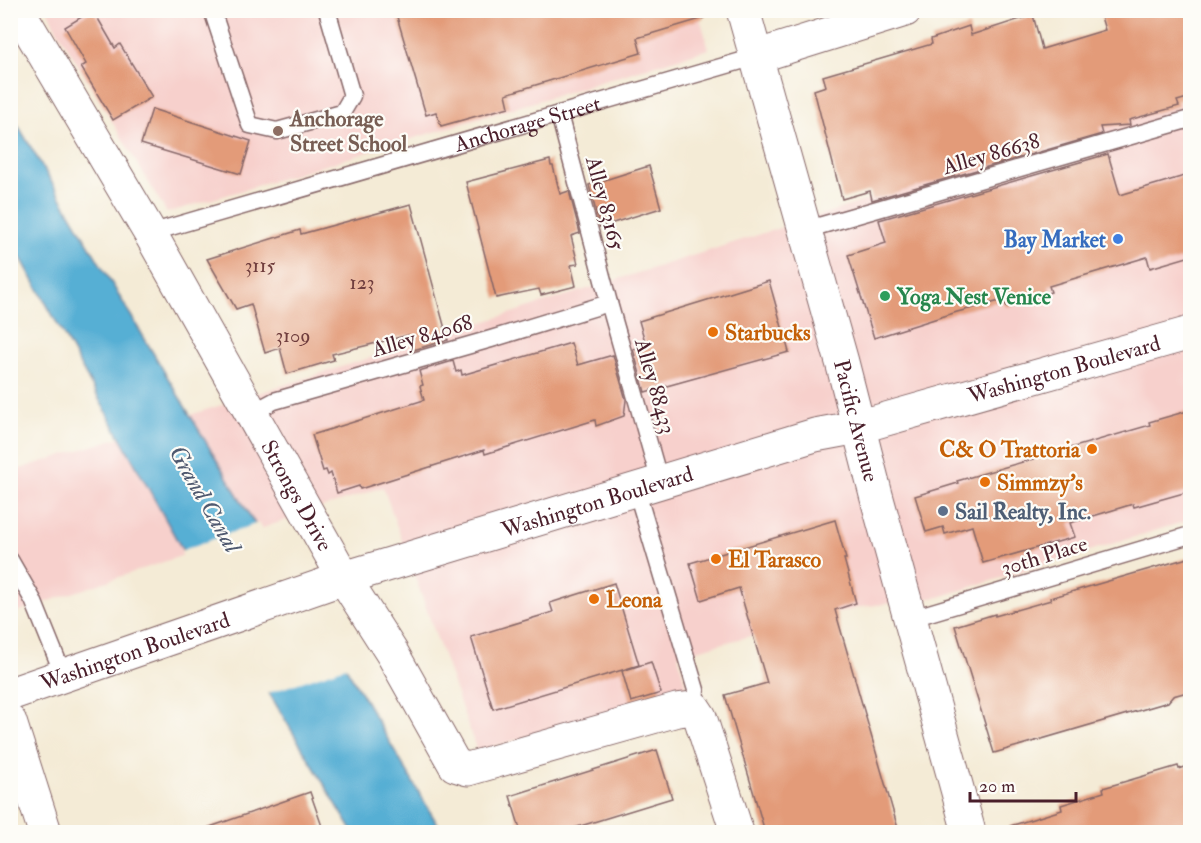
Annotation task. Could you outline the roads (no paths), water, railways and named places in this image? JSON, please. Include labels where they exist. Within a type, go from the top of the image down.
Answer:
[{"type":"street","name":"Pacific Avenue","points":[[742,10],[805,230],[909,619],[969,832]]},
{"type":"street","name":"Anchorage Street","points":[[755,57],[905,10]]},
{"type":"street","name":"Strongs Drive","points":[[24,13],[250,414],[306,508],[344,578],[392,653],[455,765],[468,769],[677,710],[694,708]]},
{"type":"street","name":"Washington Boulevard","points":[[10,694],[344,578],[648,485],[815,435],[858,427],[1191,333]]},
{"type":"street","points":[[694,708],[700,717],[737,832]]},
{"type":"street","points":[[10,722],[45,832]]},
{"type":"lane","points":[[212,10],[250,125],[277,131],[342,113],[352,96],[327,10]]},
{"type":"lane","name":"Anchorage Street","points":[[150,233],[755,57]]},
{"type":"lane","name":"Alley 83165","points":[[559,114],[609,303]]},
{"type":"lane","name":"Alley 86638","points":[[805,230],[1191,119]]},
{"type":"lane","name":"Alley 84068","points":[[250,414],[274,401],[609,303]]},
{"type":"lane","name":"Alley 88433","points":[[609,303],[648,485]]},
{"type":"lane","points":[[648,485],[696,690],[694,708]]},
{"type":"lane","name":"30th Place","points":[[909,619],[1191,535]]},
{"type":"lane","points":[[10,560],[33,600],[63,674]]},
{"type":"water","name":"Grand Canal","points":[[10,112],[250,516],[347,669],[442,832],[353,832],[182,549],[11,240]]},
{"type":"place","name":"Anchorage Street School","points":[[278,131]]},
{"type":"place","name":"Bay Market","points":[[1118,239]]},
{"type":"place","name":"Yoga Nest Venice","points":[[885,296]]},
{"type":"place","name":"Starbucks","points":[[713,332]]},
{"type":"place","name":"C& O Trattoria","points":[[1092,449]]},
{"type":"place","name":"Simmzy's","points":[[985,482]]},
{"type":"place","name":"Sail Realty, Inc.","points":[[943,511]]},
{"type":"place","name":"El Tarasco","points":[[716,559]]},
{"type":"place","name":"Leona","points":[[594,599]]}]
